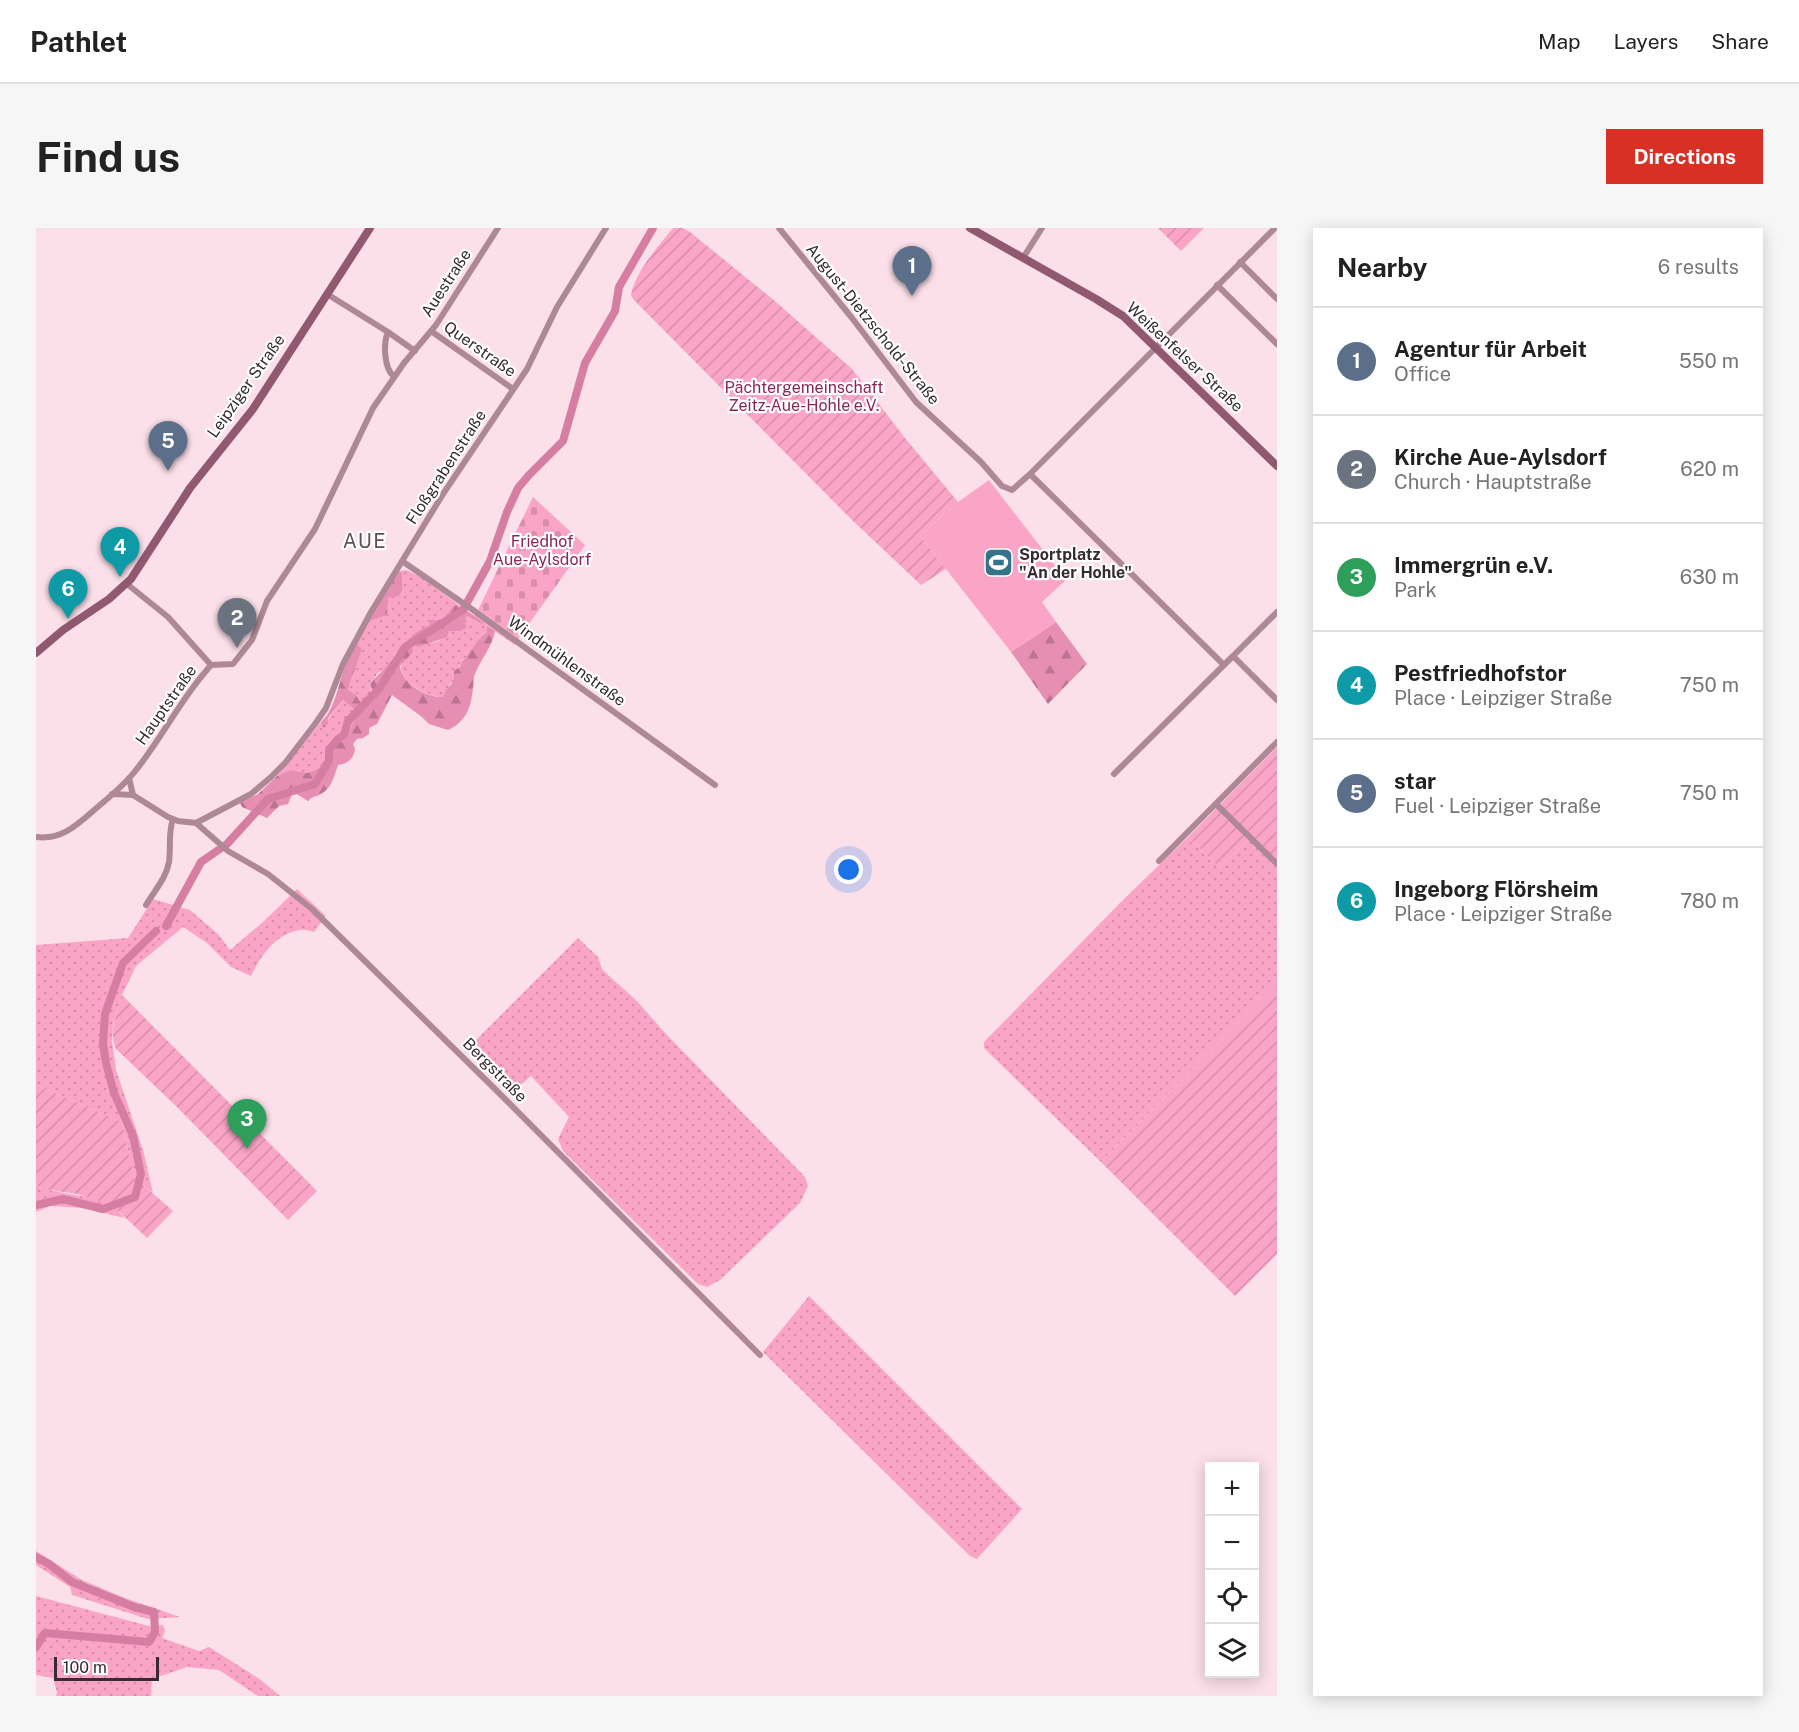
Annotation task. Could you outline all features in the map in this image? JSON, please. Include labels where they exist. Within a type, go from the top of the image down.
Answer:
[{"type":"street","name":"Leipziger Straße","points":[[36,653],[55,636],[127,584],[190,488],[248,416],[370,228]]},
{"type":"street","name":"Auestraße","points":[[415,351],[431,331],[498,228]]},
{"type":"street","name":"Floßgrabenstraße","points":[[196,823],[242,799],[265,783],[285,763],[315,724],[330,699],[348,654],[402,561],[535,355],[557,308],[606,228]]},
{"type":"street","name":"August-Dietzschold-Straße","points":[[779,228],[923,410],[1008,489],[1015,488],[1030,474],[1275,228]]},
{"type":"street","name":"Weißenfelser Straße","points":[[970,228],[1109,307],[1130,322],[1277,466]]},
{"type":"street","points":[[1023,258],[1042,228]]},
{"type":"street","points":[[1240,262],[1277,299]]},
{"type":"street","points":[[1217,285],[1277,344]]},
{"type":"street","points":[[327,294],[415,351]]},
{"type":"street","name":"Querstraße","points":[[431,331],[513,389]]},
{"type":"street","points":[[388,332],[385,339],[387,366],[394,377]]},
{"type":"street","name":"Hauptstraße","points":[[36,837],[53,837],[65,833],[112,794],[146,757],[167,723],[211,665],[230,665],[239,659],[252,640],[270,596],[327,507],[370,412],[415,351]]},
{"type":"street","points":[[1030,474],[1224,664]]},
{"type":"street","name":"Windmühlenstraße","points":[[402,561],[715,785]]},
{"type":"street","points":[[127,584],[168,616],[211,665]]},
{"type":"street","points":[[1114,774],[1277,612]]},
{"type":"street","points":[[1233,656],[1277,700]]},
{"type":"street","points":[[1159,861],[1277,742]]},
{"type":"street","points":[[129,778],[133,795]]},
{"type":"street","points":[[112,794],[133,795],[173,819],[196,823]]},
{"type":"street","points":[[1216,804],[1277,864]]},
{"type":"street","points":[[146,905],[167,869],[173,819]]},
{"type":"street","name":"Bergstraße","points":[[196,823],[228,851],[268,874],[312,909],[760,1355]]},
{"type":"green space","name":"Pächtergemeinschaft Zeitz-Aue-Hohle e.V.","points":[[673,228],[683,228],[690,232],[776,302],[852,369],[958,502],[920,536],[946,569],[921,585],[851,519],[633,299],[631,295],[643,268]]},
{"type":"green space","points":[[1158,228],[1204,228],[1181,251]]},
{"type":"green space","points":[[989,480],[1066,580],[1042,602],[1056,622],[1011,652],[920,536],[958,502]]},
{"type":"green space","name":"Friedhof Aue-Aylsdorf","points":[[533,497],[585,545],[519,638],[478,610]]},
{"type":"green space","points":[[406,570],[419,576],[462,607],[454,606],[443,619],[436,619],[429,626],[420,629],[394,655],[386,668],[378,673],[370,684],[371,691],[367,701],[360,703],[355,694],[348,690],[362,648],[356,644],[369,618],[387,602],[388,598],[402,591],[402,573],[399,571]]},
{"type":"green space","points":[[399,571],[402,573],[402,591],[399,596],[388,598],[387,615],[372,620],[369,618]]},
{"type":"green space","points":[[454,605],[462,607],[484,623],[481,624],[467,616],[466,628],[460,631],[449,631],[447,637],[419,647],[415,644],[412,647],[413,652],[400,666],[401,672],[410,684],[430,695],[443,697],[454,681],[454,671],[460,667],[461,662],[487,632],[487,626],[495,631],[492,642],[474,676],[469,707],[460,722],[448,730],[429,724],[392,695],[377,724],[369,728],[369,734],[357,739],[353,744],[355,749],[352,758],[338,765],[325,791],[308,801],[293,792],[288,804],[279,806],[267,818],[242,807],[240,803],[258,794],[277,776],[290,770],[307,773],[319,768],[336,745],[347,738],[357,712],[343,700],[328,718],[326,727],[322,727],[321,722],[332,706],[346,663],[356,644],[362,648],[348,690],[355,694],[361,703],[367,701],[372,690],[370,684],[406,642],[418,631],[429,626],[430,620],[443,619]]},
{"type":"green space","points":[[478,610],[519,638],[515,645],[487,626],[487,632],[470,654],[461,661],[455,681],[450,684],[444,697],[425,693],[412,685],[403,675],[401,667],[415,644],[420,646],[439,641],[467,616],[480,624],[483,623],[474,616]]},
{"type":"green space","points":[[1056,622],[1087,664],[1048,704],[1011,652]]},
{"type":"green space","points":[[343,700],[357,712],[347,738],[336,745],[319,768],[307,773],[290,770],[277,776],[321,722],[322,727]]},
{"type":"green space","points":[[1277,747],[1277,869],[1249,840],[1219,867],[1188,837]]},
{"type":"green space","points":[[1188,837],[1219,867],[1249,840],[1277,869],[1277,983],[1101,1162],[984,1048],[984,1042]]},
{"type":"green space","points":[[297,889],[326,916],[314,932],[300,930],[291,932],[276,941],[259,961],[251,976],[231,967],[207,943],[183,927],[136,966],[122,995],[113,1024],[112,1041],[116,1070],[143,1150],[153,1193],[134,1177],[122,1122],[36,1085],[36,945],[128,938],[153,899],[190,910],[219,935],[230,950]]},
{"type":"green space","points":[[578,938],[598,957],[602,969],[636,1000],[805,1177],[808,1186],[800,1203],[720,1280],[707,1287],[698,1284],[563,1151],[558,1139],[569,1117],[531,1076],[515,1090],[508,1088],[488,1073],[472,1044]]},
{"type":"green space","points":[[1277,983],[1277,1254],[1235,1296],[1101,1162]]},
{"type":"green space","points":[[122,995],[317,1191],[288,1220],[177,1107],[116,1049],[113,1029]]},
{"type":"green space","points":[[36,1085],[122,1122],[134,1177],[173,1211],[147,1238],[112,1205],[77,1194],[44,1189],[36,1185]]},
{"type":"green space","points":[[36,1185],[102,1201],[113,1206],[125,1218],[82,1208],[50,1206],[36,1212]]},
{"type":"green space","points":[[809,1296],[1022,1509],[977,1559],[970,1556],[763,1352]]},
{"type":"green space","points":[[36,1551],[82,1580],[180,1617],[148,1619],[72,1595],[70,1587],[36,1565]]},
{"type":"green space","points":[[36,1596],[149,1626],[163,1625],[165,1631],[162,1638],[199,1651],[209,1647],[261,1680],[280,1696],[258,1696],[219,1670],[187,1667],[152,1679],[151,1696],[56,1696],[53,1678],[36,1675]]},
{"type":"waterway","points":[[166,926],[201,862],[227,844],[268,799],[315,784],[329,761],[329,750],[344,735],[348,721],[379,689],[405,647],[463,610],[490,561],[518,488],[563,441],[585,363],[615,311],[619,287],[653,228]]},
{"type":"waterway","points":[[36,1205],[63,1199],[103,1209],[135,1197],[141,1174],[133,1136],[114,1093],[106,1063],[103,1044],[105,1014],[123,963],[156,931]]},
{"type":"waterway","points":[[36,1557],[72,1582],[134,1607],[154,1612],[155,1632],[149,1642],[45,1633],[36,1647]]},
{"type":"place","name":"Agentur für Arbeit","points":[[912,296]]},
{"type":"place","name":"star","points":[[168,471]]},
{"type":"place","name":"Sportplatz \"An der Hohle\"","points":[[998,563]]},
{"type":"place","name":"Pestfriedhofstor","points":[[120,577]]},
{"type":"place","name":"Ingeborg Flörsheim","points":[[68,619]]},
{"type":"place","name":"Kirche Aue-Aylsdorf","points":[[237,648]]},
{"type":"place","name":"Immergrün e.V.","points":[[247,1149]]},
{"type":"district","name":"AUE","points":[[365,541]]}]
